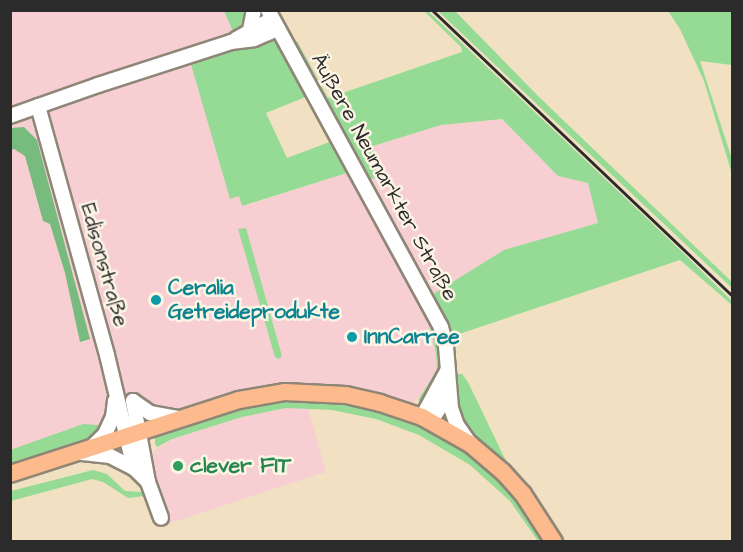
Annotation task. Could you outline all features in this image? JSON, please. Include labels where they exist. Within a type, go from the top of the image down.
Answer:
[{"type":"main road","name":"Äußere Neumarkter Straße","points":[[10,474],[247,398],[309,392],[363,398],[427,419],[470,444],[513,482],[536,511],[554,542]]},
{"type":"street","points":[[249,31],[254,10]]},
{"type":"street","points":[[231,42],[273,20]]},
{"type":"street","points":[[10,116],[231,42],[254,39],[273,20]]},
{"type":"street","name":"Äußere Neumarkter Straße","points":[[273,20],[441,327],[446,346],[449,392],[455,420],[470,444]]},
{"type":"street","name":"Edisonstraße","points":[[38,106],[112,376],[133,434]]},
{"type":"street","points":[[427,419],[448,369]]},
{"type":"street","points":[[112,376],[133,400],[150,413],[182,418]]},
{"type":"street","points":[[427,419],[449,392]]},
{"type":"street","points":[[84,450],[105,434],[113,417],[117,393]]},
{"type":"street","points":[[133,400],[134,468]]},
{"type":"street","points":[[133,434],[161,518]]},
{"type":"street","points":[[84,450],[110,456],[134,468],[148,482]]},
{"type":"shaded area","points":[[10,11],[224,11],[240,46],[229,198],[239,196],[251,204],[353,171],[425,310],[436,353],[437,370],[421,396],[410,404],[340,387],[279,388],[225,396],[103,429],[83,424],[11,450]]},
{"type":"shaded area","points":[[502,119],[558,176],[588,183],[598,223],[504,250],[430,296],[366,179],[373,146],[441,125]]},
{"type":"shaded area","points":[[286,408],[308,408],[326,472],[158,527],[144,496],[149,454],[172,439],[242,417]]},
{"type":"green space","points":[[224,11],[251,11],[250,22],[235,36]]},
{"type":"green space","points":[[424,11],[428,11],[677,247],[732,301],[732,305],[680,260],[450,337],[430,296],[504,250],[598,223],[588,183],[558,176],[502,119],[441,125],[373,146],[382,175],[369,180],[293,43],[297,41],[328,98],[462,52],[461,47]]},
{"type":"green space","points":[[438,11],[456,12],[538,96],[732,282],[732,288]]},
{"type":"green space","points":[[668,11],[732,11],[732,65],[700,61],[732,159],[732,174],[704,81],[680,29]]},
{"type":"green space","points":[[264,41],[276,41],[281,46],[308,96],[266,113],[287,158],[335,140],[353,171],[242,206],[239,196],[230,199],[190,61]]},
{"type":"green space","points":[[24,127],[37,140],[90,339],[80,342],[65,273],[50,224],[43,221],[25,156],[14,149],[11,150],[11,128]]},
{"type":"green space","points":[[246,228],[282,356],[279,359],[275,357],[238,229]]},
{"type":"green space","points":[[429,324],[433,324],[440,341],[442,365],[440,377],[422,403],[418,400],[437,370],[436,353]]},
{"type":"green space","points":[[457,374],[462,374],[468,382],[504,457],[517,477],[467,431],[453,399]]},
{"type":"green space","points":[[286,400],[352,405],[378,411],[422,428],[475,458],[499,478],[516,495],[547,541],[538,541],[510,501],[470,465],[419,435],[376,419],[332,410],[286,408],[242,417],[172,439],[157,447],[155,444],[155,438],[169,431],[240,409]]},
{"type":"green space","points":[[83,424],[98,425],[103,429],[90,441],[11,468],[10,450]]},
{"type":"green space","points":[[93,470],[107,474],[125,491],[143,492],[144,496],[128,498],[103,482],[92,479],[11,501],[11,491]]},
{"type":"railway","points":[[432,10],[732,296]]},
{"type":"place","name":"Ceralia Getreideprodukte","points":[[156,300]]},
{"type":"place","name":"InnCarree","points":[[352,337]]},
{"type":"place","name":"clever FIT","points":[[178,466]]}]
